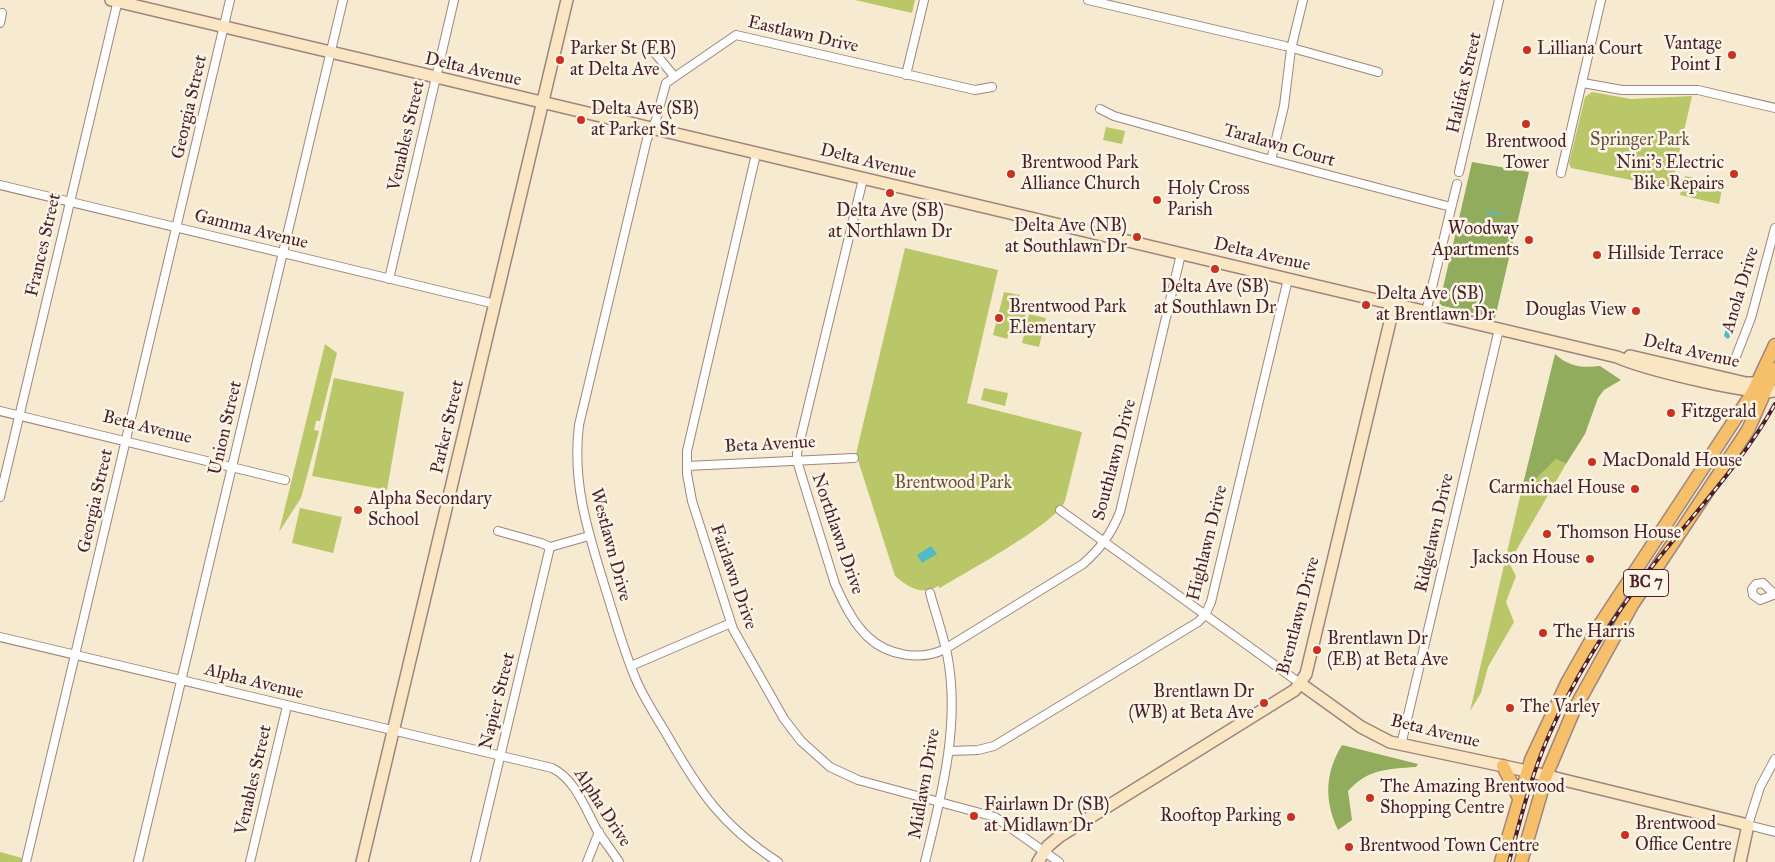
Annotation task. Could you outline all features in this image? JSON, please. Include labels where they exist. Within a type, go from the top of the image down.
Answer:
[{"type":"main road","name":"BC 7","points":[[1501,862],[1527,771],[1550,717],[1584,651],[1766,388],[1775,345]]},
{"type":"main road","name":"BC 7","points":[[1521,862],[1546,776],[1574,710],[1632,604],[1728,462],[1750,425],[1775,369]]},
{"type":"main road","points":[[1503,766],[1519,798]]},
{"type":"street","name":"Georgia Street","points":[[26,862],[230,0]]},
{"type":"street","name":"Union Street","points":[[138,862],[343,0]]},
{"type":"street","name":"Venables Street","points":[[389,279],[454,0]]},
{"type":"street","name":"Parker Street","points":[[362,862],[567,0]]},
{"type":"street","points":[[906,75],[924,0]]},
{"type":"street","points":[[1088,0],[1378,72]]},
{"type":"street","points":[[1271,160],[1284,106],[1291,49],[1303,0]]},
{"type":"street","name":"Halifax Street","points":[[1459,172],[1500,0]]},
{"type":"street","points":[[1561,173],[1601,0]]},
{"type":"street","name":"Delta Avenue","points":[[116,1],[543,104],[652,128],[1499,329],[1616,357],[1650,368],[1766,388]]},
{"type":"street","name":"Frances Street","points":[[0,498],[116,1]]},
{"type":"street","points":[[0,24],[2,13]]},
{"type":"street","name":"Eastlawn Drive","points":[[652,128],[664,85],[729,38],[738,35],[975,90],[992,87]]},
{"type":"street","points":[[654,52],[674,76]]},
{"type":"street","points":[[1583,83],[1622,90],[1698,90],[1775,108]]},
{"type":"street","name":"Taralawn Court","points":[[1100,110],[1114,116],[1271,160],[1451,207]]},
{"type":"street","name":"Westlawn Drive","points":[[652,128],[647,139],[579,425],[577,476],[589,536],[638,685],[704,796],[740,835],[778,862]]},
{"type":"street","name":"Fairlawn Drive","points":[[756,154],[690,432],[687,466],[692,501],[730,623],[784,719],[812,752],[830,766],[858,780],[994,816],[1059,862]]},
{"type":"street","name":"Northlawn Drive","points":[[863,178],[799,444],[797,461],[835,584],[856,622],[868,637],[893,652],[923,655],[934,654],[945,649]]},
{"type":"street","points":[[1426,312],[1457,184]]},
{"type":"street","name":"Gamma Avenue","points":[[0,185],[495,304]]},
{"type":"street","name":"Anola Drive","points":[[1734,360],[1751,318],[1775,228]]},
{"type":"street","name":"Southlawn Drive","points":[[945,649],[1083,564],[1105,542],[1120,512],[1181,254]]},
{"type":"street","name":"Highlawn Drive","points":[[949,751],[978,750],[994,746],[1190,627],[1205,615],[1211,602],[1288,279]]},
{"type":"street","name":"Brentlawn Drive","points":[[1038,862],[1044,852],[1060,836],[1295,690],[1301,684],[1306,674],[1394,305]]},
{"type":"street","name":"Ridgelawn Drive","points":[[1400,745],[1499,329]]},
{"type":"street","name":"Beta Avenue","points":[[0,411],[285,480]]},
{"type":"street","name":"Beta Avenue","points":[[687,466],[854,458]]},
{"type":"street","name":"Beta Avenue","points":[[1060,510],[1361,727],[1382,739],[1400,745],[1527,771],[1775,832]]},
{"type":"street","points":[[498,532],[541,543],[550,548],[589,536]]},
{"type":"street","name":"Napier Street","points":[[475,862],[550,548]]},
{"type":"street","name":"Midlawn Drive","points":[[925,862],[949,751],[951,716],[950,676],[930,593]]},
{"type":"street","points":[[631,666],[730,623]]},
{"type":"street","name":"Alpha Avenue","points":[[0,637],[500,756]]},
{"type":"street","name":"Venables Street","points":[[250,862],[287,706]]},
{"type":"street","name":"Alpha Drive","points":[[500,756],[552,768],[562,773],[570,782],[599,832],[620,862]]},
{"type":"street","points":[[1740,862],[1748,825],[1760,787],[1775,759]]},
{"type":"street","points":[[588,862],[599,832]]},
{"type":"green space","points":[[855,0],[915,0],[912,13]]},
{"type":"green space","name":"Springer Park","points":[[1592,92],[1631,99],[1692,96],[1671,188],[1571,168],[1569,163],[1585,97]]},
{"type":"green space","points":[[1106,127],[1125,131],[1122,144],[1103,140]]},
{"type":"green space","points":[[1472,162],[1529,172],[1495,318],[1439,305]]},
{"type":"green space","points":[[1685,176],[1723,184],[1719,204],[1680,195]]},
{"type":"green space","name":"Brentwood Park","points":[[905,248],[998,270],[967,403],[1082,432],[1065,501],[1058,511],[1028,535],[988,560],[940,588],[938,586],[926,590],[915,589],[895,576],[856,454]]},
{"type":"green space","points":[[1004,292],[1020,295],[1018,303],[1028,306],[1024,321],[1014,318],[1007,339],[993,335]]},
{"type":"green space","points":[[1029,314],[1046,318],[1039,347],[1022,343]]},
{"type":"green space","points":[[325,344],[337,353],[320,421],[316,421],[314,430],[319,431],[301,498],[279,532]]},
{"type":"green space","points":[[1555,354],[1565,362],[1576,366],[1600,366],[1621,380],[1604,390],[1598,398],[1585,434],[1566,464],[1556,459],[1527,488],[1522,488]]},
{"type":"green space","points":[[334,378],[404,392],[387,490],[312,476]]},
{"type":"green space","points":[[984,388],[1008,393],[1005,406],[981,400]]},
{"type":"green space","points":[[1556,459],[1566,464],[1509,563],[1516,576],[1506,602],[1514,622],[1488,667],[1481,693],[1470,711],[1522,488],[1527,488]]},
{"type":"green space","points":[[300,508],[342,517],[333,553],[292,543]]},
{"type":"green space","points":[[1342,745],[1418,764],[1416,767],[1371,774],[1355,784],[1348,791],[1352,820],[1338,830],[1330,808],[1328,787],[1332,766]]},
{"type":"green space","points":[[0,852],[22,858],[21,862],[0,862]]},
{"type":"water","points":[[1727,324],[1737,328],[1728,339],[1724,336]]},
{"type":"water","points":[[931,546],[937,554],[922,563],[917,555]]},
{"type":"waterway","points":[[1487,212],[1499,214]]},
{"type":"railway","points":[[1509,862],[1526,798],[1537,766],[1549,735],[1581,672],[1633,592],[1746,449],[1775,404]]},
{"type":"place","name":"Lilliana Court","points":[[1527,50]]},
{"type":"place","name":"Vantage Point I","points":[[1732,55]]},
{"type":"place","name":"Parker St (EB) at Delta Ave","points":[[560,60]]},
{"type":"place","name":"Delta Ave (SB) at Parker St","points":[[581,120]]},
{"type":"place","name":"Brentwood Tower","points":[[1526,124]]},
{"type":"place","name":"Brentwood Park Alliance Church","points":[[1011,174]]},
{"type":"place","name":"Nini's Electric Bike Repairs","points":[[1734,174]]},
{"type":"place","name":"Delta Ave (SB) at Northlawn Dr","points":[[890,193]]},
{"type":"place","name":"Holy Cross Parish","points":[[1157,200]]},
{"type":"place","name":"Delta Ave (NB) at Southlawn Dr","points":[[1137,237]]},
{"type":"place","name":"Woodway Apartments","points":[[1529,240]]},
{"type":"place","name":"Hillside Terrace","points":[[1597,255]]},
{"type":"place","name":"Delta Ave (SB) at Southlawn Dr","points":[[1215,269]]},
{"type":"place","name":"Delta Ave (SB) at Brentlawn Dr","points":[[1366,305]]},
{"type":"place","name":"Douglas View","points":[[1636,311]]},
{"type":"place","name":"Brentwood Park Elementary","points":[[999,318]]},
{"type":"place","name":"Fitzgerald","points":[[1671,413]]},
{"type":"place","name":"MacDonald House","points":[[1592,462]]},
{"type":"place","name":"Carmichael House","points":[[1635,489]]},
{"type":"place","name":"Alpha Secondary School","points":[[358,510]]},
{"type":"place","name":"Thomson House","points":[[1547,534]]},
{"type":"place","name":"Jackson House","points":[[1590,559]]},
{"type":"place","name":"The Harris","points":[[1543,633]]},
{"type":"place","name":"Brentlawn Dr (EB) at Beta Ave","points":[[1317,650]]},
{"type":"place","name":"Brentlawn Dr (WB) at Beta Ave","points":[[1264,703]]},
{"type":"place","name":"The Varley","points":[[1510,708]]},
{"type":"place","name":"The Amazing Brentwood Shopping Centre","points":[[1370,798]]},
{"type":"place","name":"Fairlawn Dr (SB) at Midlawn Dr","points":[[974,816]]},
{"type":"place","name":"Rooftop Parking","points":[[1291,817]]},
{"type":"place","name":"Brentwood Office Centre","points":[[1625,835]]},
{"type":"place","name":"Brentwood Town Centre","points":[[1349,847]]}]
